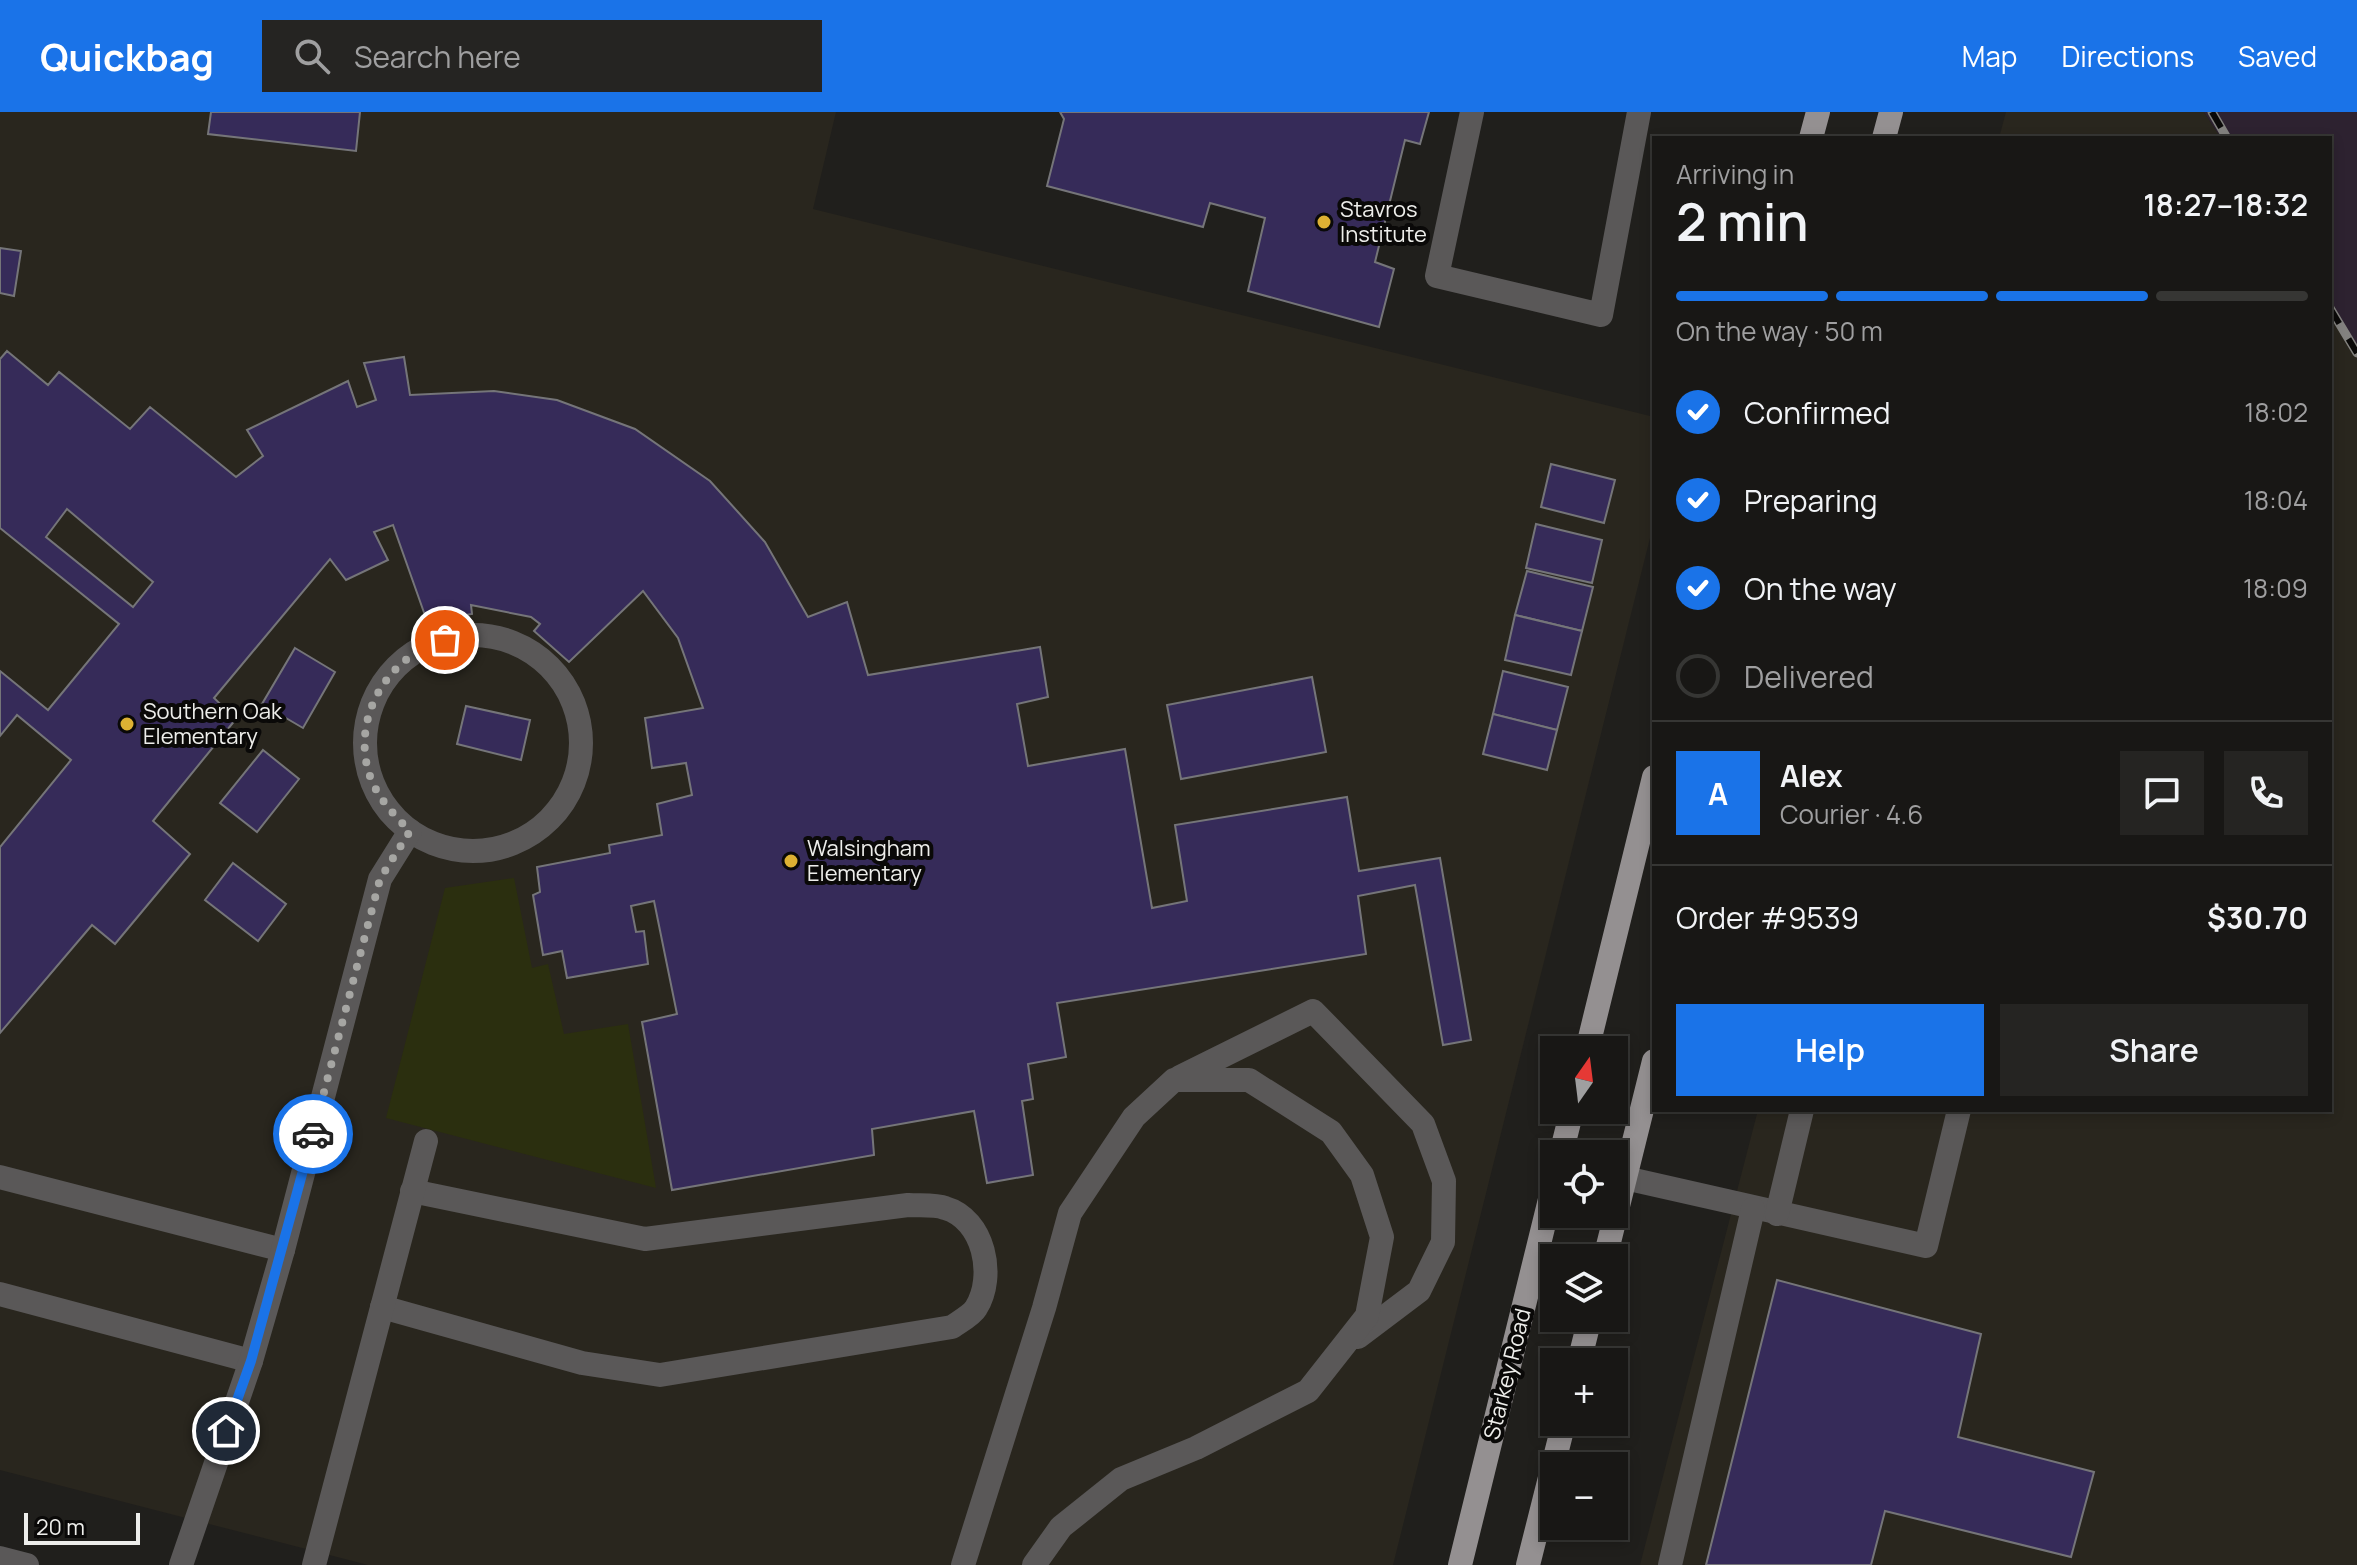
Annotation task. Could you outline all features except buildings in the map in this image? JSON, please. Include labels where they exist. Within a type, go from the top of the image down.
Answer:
[{"type":"main road","points":[[1812,136],[1818,112]]},
{"type":"main road","points":[[1885,136],[1891,112]]},
{"type":"main road","points":[[1590,1036],[1652,785]]},
{"type":"main road","points":[[1628,1166],[1652,1069]]},
{"type":"main road","name":"Starkey Road","points":[[1460,1565],[1543,1228]]},
{"type":"main road","points":[[1528,1565],[1560,1436]]},
{"type":"street","points":[[1472,112],[1437,276],[1601,315],[1639,112]]},
{"type":"street","points":[[463,635],[501,638],[535,653],[560,677],[576,707],[582,741],[577,774],[563,805],[538,830],[509,845],[463,849],[441,846],[410,831],[384,804],[368,770],[365,733],[368,721],[375,697],[396,666],[427,645],[463,635]]},
{"type":"street","points":[[181,1565],[251,1361],[380,879],[410,831]]},
{"type":"street","points":[[963,1565],[1044,1308],[1070,1213],[1134,1117],[1174,1080],[1313,1011],[1423,1124],[1444,1181],[1443,1242],[1419,1291],[1349,1343]]},
{"type":"street","points":[[1034,1565],[1061,1527],[1121,1479],[1196,1448],[1308,1391],[1349,1343],[1367,1316],[1382,1237],[1362,1175],[1331,1132],[1249,1080],[1174,1080]]},
{"type":"street","points":[[1670,1565],[1765,1211],[1801,1112]]},
{"type":"street","points":[[1628,1179],[1926,1246],[1959,1112]]},
{"type":"street","points":[[314,1565],[426,1141]]},
{"type":"street","points":[[0,1177],[283,1250]]},
{"type":"street","points":[[382,1307],[582,1363],[660,1375],[952,1327],[976,1310],[985,1284],[985,1262],[975,1228],[946,1208],[908,1205],[645,1239],[412,1191]]},
{"type":"street","points":[[0,1294],[251,1361]]},
{"type":"street","points":[[0,1558],[27,1565]]},
{"type":"shaded area","points":[[0,112],[836,112],[813,209],[1652,417],[1652,530],[1393,1565],[368,1565],[0,1470]]},
{"type":"shaded area","points":[[2006,112],[2204,112],[2220,136],[2000,136]]},
{"type":"shaded area","points":[[2204,112],[2357,112],[2357,358],[2332,317],[2332,136],[2220,136]]},
{"type":"shaded area","points":[[2332,317],[2357,358],[2357,1565],[1640,1565],[1757,1112],[2332,1112]]},
{"type":"green space","points":[[514,878],[532,968],[548,964],[564,1034],[628,1024],[656,1188],[386,1118],[445,888]]},
{"type":"railway","points":[[2212,112],[2226,136]]},
{"type":"railway","points":[[2332,311],[2357,353]]},
{"type":"way so far","points":[[313,1134],[380,879],[410,831],[384,804],[368,770],[365,733],[375,697],[396,666],[427,645],[445,640]]},
{"type":"place","name":"Stavros Institute","points":[[1324,222]]},
{"type":"place","name":"Southern Oak Elementary","points":[[127,724]]},
{"type":"place","name":"Walsingham Elementary","points":[[791,861]]},
{"type":"route","points":[[226,1431],[251,1361],[313,1134]]}]
